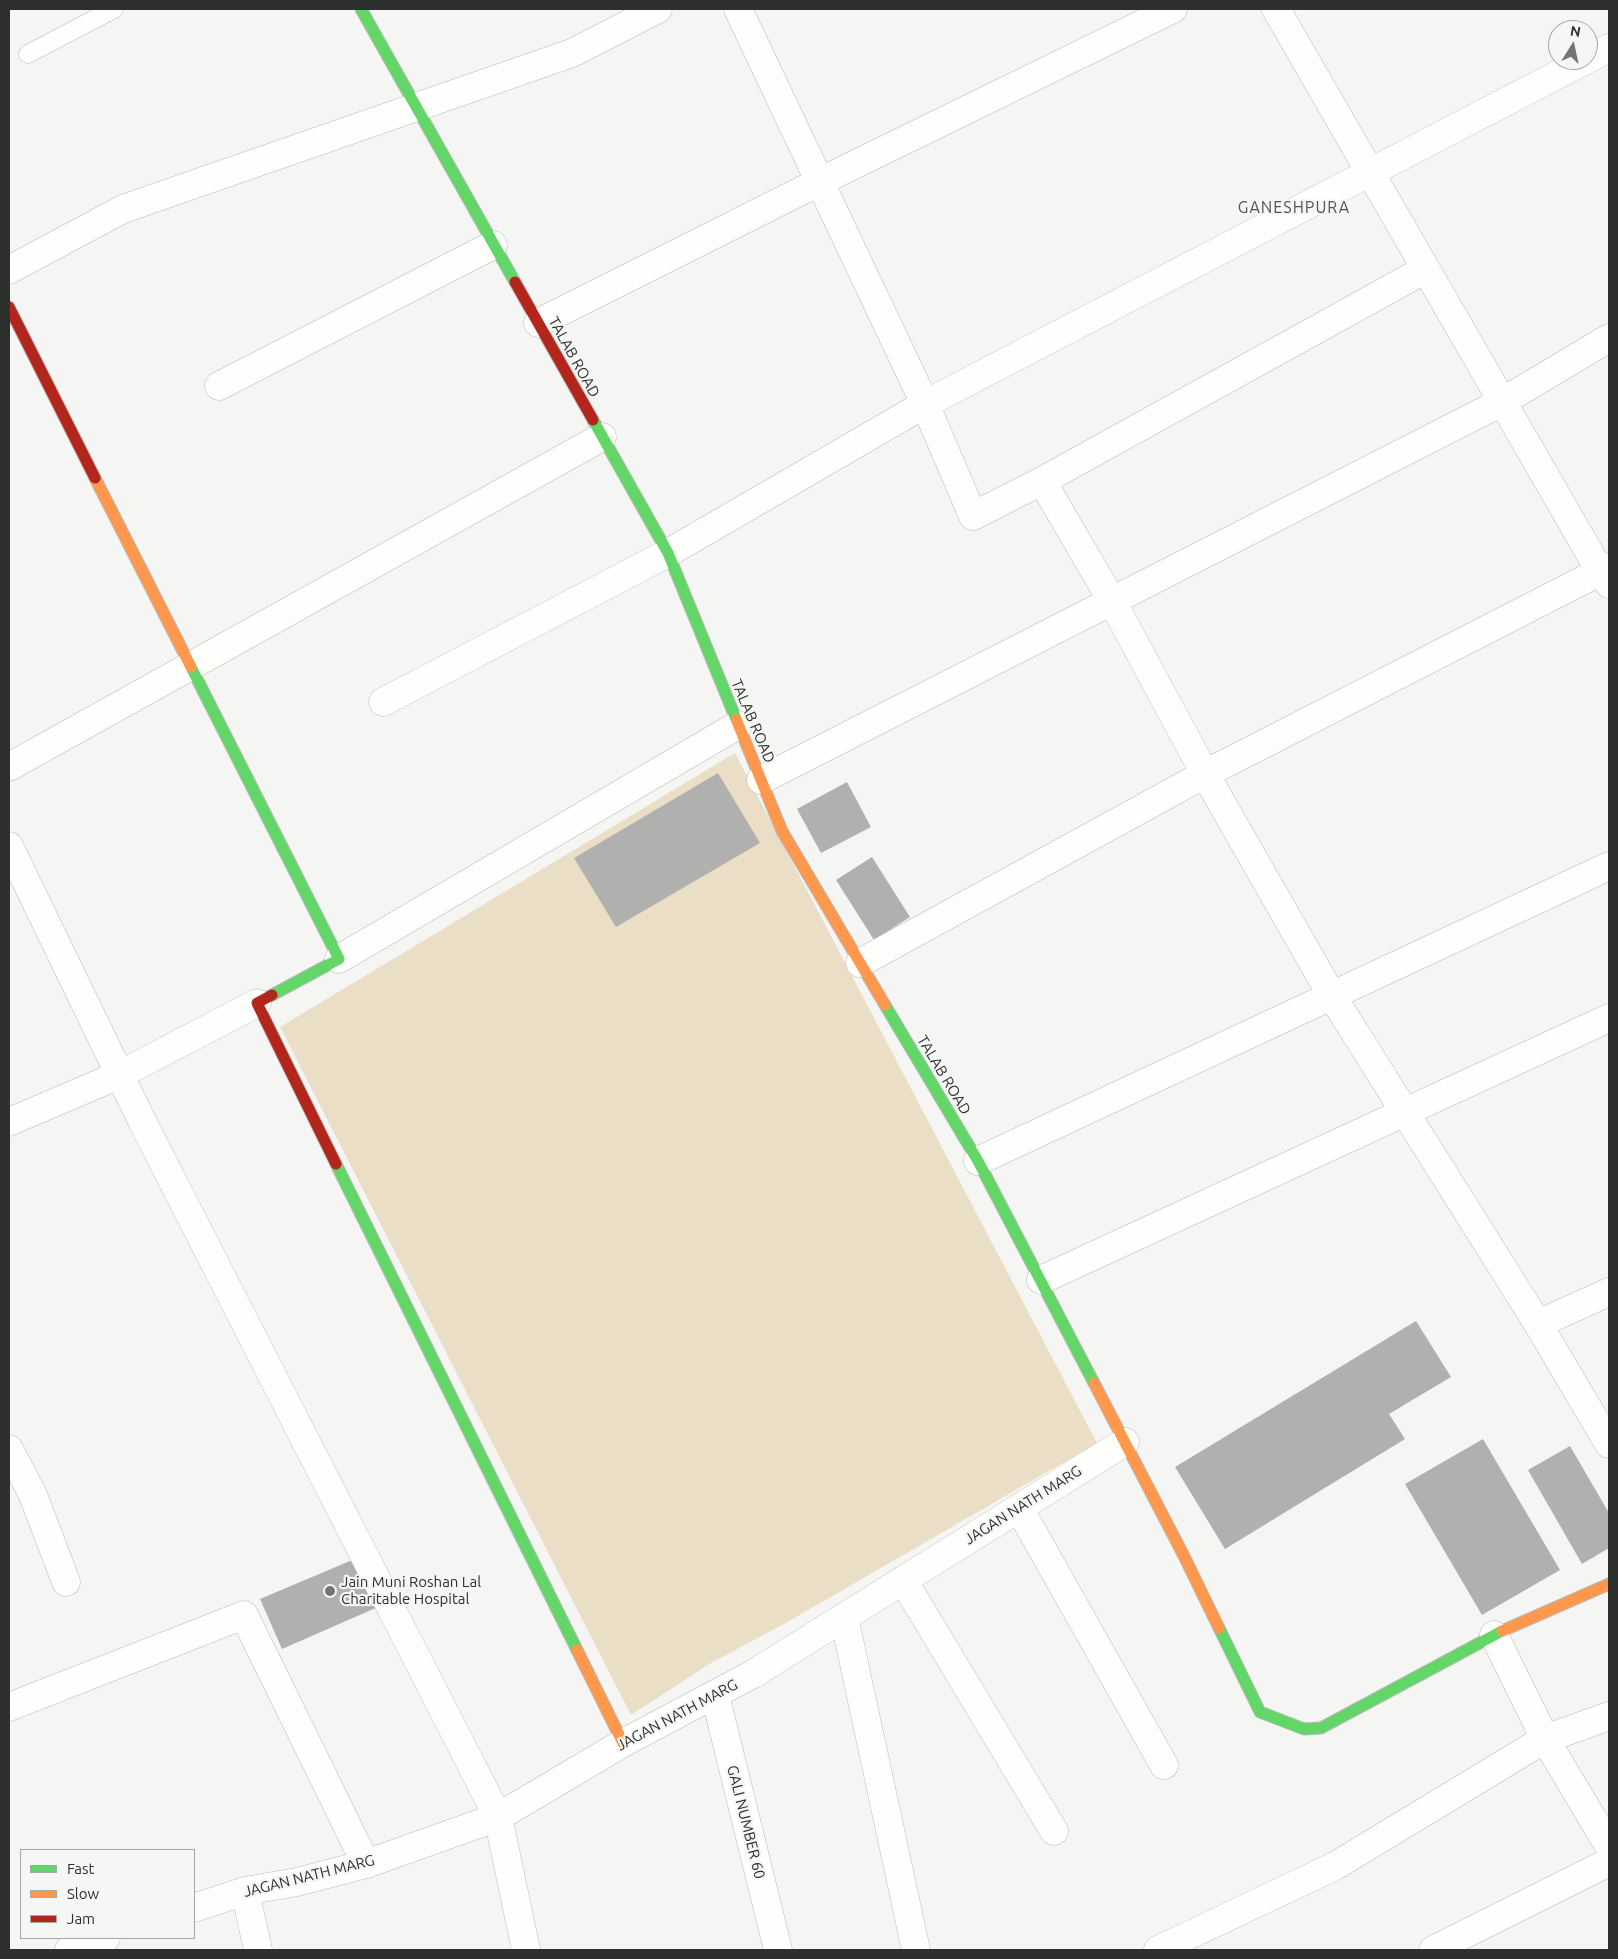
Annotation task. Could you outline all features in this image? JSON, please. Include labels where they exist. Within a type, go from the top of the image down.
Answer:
[{"type":"street","name":"TALAB ROAD","points":[[361,9],[668,553],[782,831],[978,1161],[1184,1556],[1260,1712],[1304,1729],[1321,1728],[1494,1635],[1609,1584]]},
{"type":"street","points":[[9,270],[123,209],[572,53],[658,9]]},
{"type":"street","points":[[738,9],[925,404],[972,516],[1042,481],[1426,269]]},
{"type":"street","points":[[538,323],[819,182],[1173,9]]},
{"type":"street","points":[[1276,9],[1600,571],[1607,574]]},
{"type":"street","points":[[383,702],[668,553],[925,404],[1566,70]]},
{"type":"street","points":[[219,386],[493,244]]},
{"type":"street","points":[[9,307],[339,959]]},
{"type":"street","points":[[761,780],[1502,402],[1609,338]]},
{"type":"street","points":[[9,767],[602,437]]},
{"type":"street","points":[[1042,481],[1112,600],[1205,774],[1332,996],[1538,1324],[1609,1444]]},
{"type":"street","points":[[860,963],[1205,774],[1607,574]]},
{"type":"street","points":[[9,1122],[119,1075],[339,959],[738,726]]},
{"type":"street","points":[[9,846],[119,1075],[498,1817],[526,1950]]},
{"type":"street","points":[[978,1161],[1609,866]]},
{"type":"street","points":[[256,1003],[623,1743]]},
{"type":"street","points":[[1041,1280],[1609,1018]]},
{"type":"street","points":[[1538,1324],[1609,1292]]},
{"type":"street","name":"JAGAN NATH MARG","points":[[195,1908],[245,1891],[297,1882],[366,1864],[498,1817],[623,1743],[753,1674],[1125,1442]]},
{"type":"street","points":[[9,1449],[33,1495],[66,1582]]},
{"type":"street","points":[[1018,1508],[1164,1765]]},
{"type":"street","points":[[903,1580],[1054,1831]]},
{"type":"street","points":[[9,1707],[244,1615],[366,1864]]},
{"type":"street","points":[[844,1617],[916,1950]]},
{"type":"street","points":[[1494,1635],[1545,1739],[1609,1846]]},
{"type":"street","name":"GALI NUMBER 60","points":[[715,1695],[778,1950]]},
{"type":"street","points":[[1158,1950],[1335,1866],[1545,1739],[1609,1716]]},
{"type":"street","points":[[1432,1950],[1609,1862]]},
{"type":"street","points":[[245,1891],[258,1950]]},
{"type":"street","points":[[68,1950],[103,1939]]},
{"type":"lane","points":[[28,54],[114,9]]},
{"type":"shaded area","points":[[735,753],[1097,1443],[784,1624],[711,1663],[631,1715],[280,1027]]},
{"type":"building","points":[[718,773],[760,843],[616,927],[574,858]]},
{"type":"building","points":[[847,782],[871,827],[821,853],[797,809]]},
{"type":"building","points":[[872,857],[910,917],[874,940],[836,880]]},
{"type":"building","points":[[1416,1321],[1451,1377],[1389,1414],[1405,1439],[1225,1549],[1175,1467]]},
{"type":"building","points":[[1483,1439],[1560,1570],[1482,1615],[1405,1484]]},
{"type":"building","points":[[1570,1446],[1609,1513],[1609,1548],[1582,1564],[1528,1470]]},
{"type":"building","points":[[357,1558],[378,1607],[282,1649],[260,1599]]},
{"type":"traffic: fast","points":[[361,9],[515,282]]},
{"type":"traffic: fast","points":[[593,420],[668,553],[736,719]]},
{"type":"traffic: fast","points":[[191,667],[339,959],[272,995]]},
{"type":"traffic: fast","points":[[885,1005],[978,1161],[1094,1383]]},
{"type":"traffic: fast","points":[[336,1164],[577,1650]]},
{"type":"traffic: fast","points":[[1219,1628],[1260,1712],[1304,1729],[1321,1728],[1502,1631]]},
{"type":"traffic: slow","points":[[95,478],[191,667]]},
{"type":"traffic: slow","points":[[736,719],[782,831],[885,1005]]},
{"type":"traffic: slow","points":[[1094,1383],[1184,1556],[1219,1628]]},
{"type":"traffic: slow","points":[[1502,1631],[1609,1584]]},
{"type":"traffic: slow","points":[[577,1650],[623,1743]]},
{"type":"traffic: jam","points":[[515,282],[593,420]]},
{"type":"traffic: jam","points":[[9,307],[95,478]]},
{"type":"traffic: jam","points":[[272,995],[257,1003],[336,1164]]},
{"type":"place","name":"Jain Muni Roshan Lal Charitable Hospital","points":[[330,1591]]},
{"type":"district","name":"GANESHPURA","points":[[1294,208]]}]
